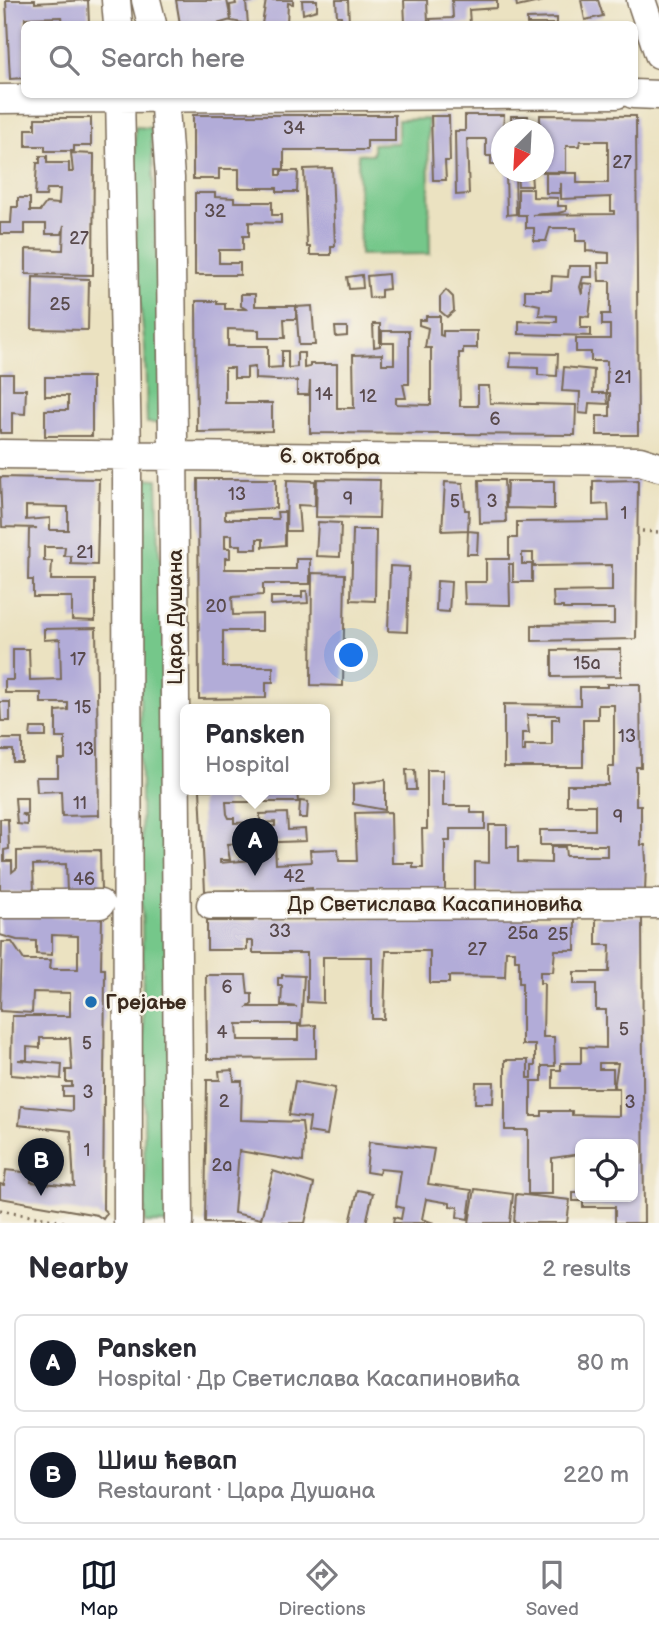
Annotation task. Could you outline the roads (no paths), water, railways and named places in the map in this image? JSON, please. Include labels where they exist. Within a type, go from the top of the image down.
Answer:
[{"type":"street","points":[[116,0],[118,21]]},
{"type":"street","points":[[146,0],[151,21]]},
{"type":"street","points":[[641,0],[659,54]]},
{"type":"street","points":[[638,94],[659,95]]},
{"type":"street","points":[[0,99],[40,98]]},
{"type":"street","points":[[120,98],[127,454],[128,1223]]},
{"type":"street","name":"Цара Душана","points":[[164,98],[170,178],[179,1223]]},
{"type":"street","name":"6. октобра","points":[[0,454],[640,461],[659,467]]},
{"type":"street","points":[[0,904],[100,904]]},
{"type":"street","name":"Др Светислава Касапиновића","points":[[211,905],[659,904]]},
{"type":"place","name":"Pansken","points":[[255,876]]},
{"type":"place","name":"Грејање","points":[[91,1002]]},
{"type":"place","name":"Шиш ћевап","points":[[41,1196]]}]
